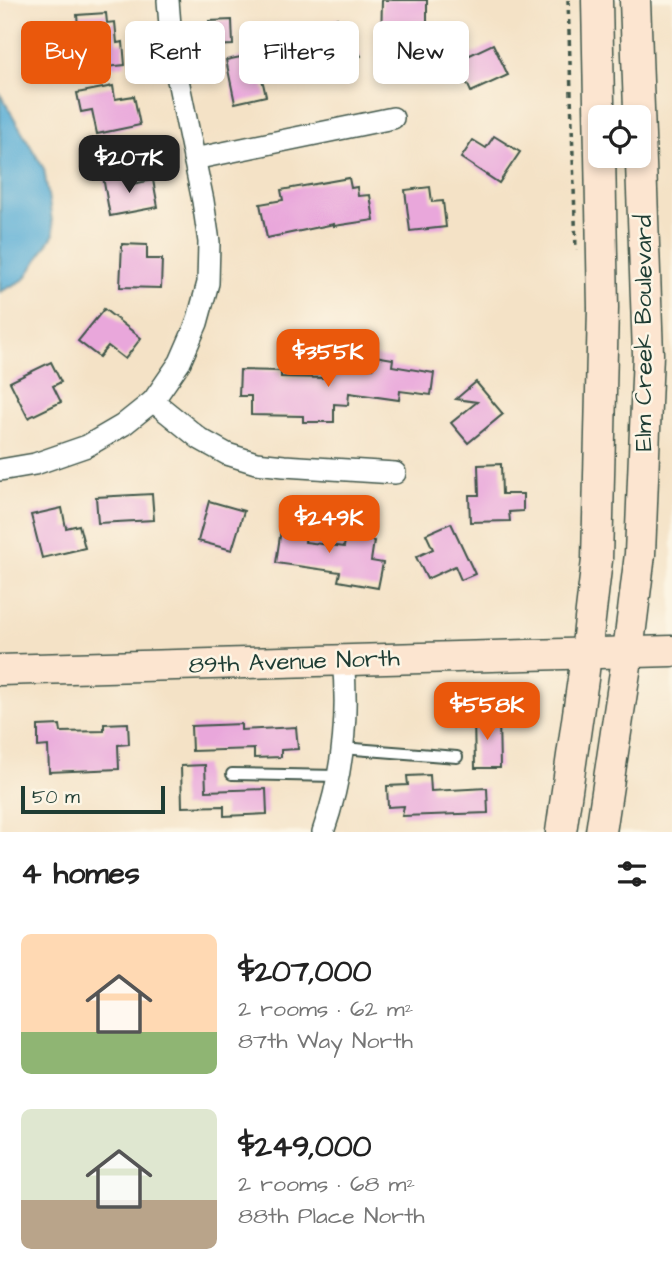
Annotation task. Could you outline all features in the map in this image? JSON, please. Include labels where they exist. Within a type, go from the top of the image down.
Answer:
[{"type":"main road","name":"Elm Creek Boulevard","points":[[561,832],[597,560],[603,321],[597,0]]},
{"type":"main road","name":"Elm Creek Boulevard","points":[[601,832],[640,554],[648,354],[635,0]]},
{"type":"main road","name":"89th Avenue North","points":[[0,670],[672,651]]},
{"type":"street","points":[[0,470],[35,464],[87,446],[123,425],[153,401],[180,362],[197,323],[208,283],[209,242],[172,51],[168,0]]},
{"type":"street","points":[[194,159],[393,118]]},
{"type":"street","points":[[153,401],[200,439],[227,454],[256,463],[395,473]]},
{"type":"street","points":[[323,832],[332,805],[346,721],[343,659]]},
{"type":"lane","points":[[342,748],[457,757]]},
{"type":"lane","points":[[232,774],[338,776]]},
{"type":"path","points":[[568,0],[576,252]]},
{"type":"water","points":[[0,94],[44,169],[54,234],[25,279],[0,292]]},
{"type":"building","points":[[382,0],[427,0],[427,21],[381,21]]},
{"type":"building","points":[[106,13],[107,21],[78,21],[77,15]]},
{"type":"building","points":[[232,20],[233,45],[225,45],[225,21],[209,21]]},
{"type":"building","points":[[111,22],[115,22],[117,43],[123,42],[125,65],[111,66]]},
{"type":"building","points":[[493,44],[508,75],[471,92],[467,84],[469,55]]},
{"type":"building","points":[[239,57],[239,84],[263,84],[266,96],[235,103],[226,60]]},
{"type":"building","points":[[113,86],[115,99],[134,96],[140,125],[97,134],[92,110],[81,112],[77,93]]},
{"type":"building","points":[[494,136],[520,152],[499,183],[461,158],[473,140],[486,148]]},
{"type":"building","points":[[130,172],[132,184],[153,180],[158,207],[110,216],[103,177]]},
{"type":"building","points":[[349,178],[351,188],[357,187],[358,196],[370,195],[374,220],[334,224],[267,238],[260,204],[283,200],[281,190]]},
{"type":"building","points":[[430,187],[432,202],[443,201],[446,227],[410,231],[405,190]]},
{"type":"building","points":[[122,244],[147,245],[147,259],[162,259],[161,288],[120,287]]},
{"type":"building","points":[[104,309],[141,338],[125,359],[108,346],[99,357],[78,341]]},
{"type":"building","points":[[375,356],[393,359],[392,366],[434,373],[431,395],[400,391],[399,400],[349,393],[348,405],[334,404],[334,422],[303,422],[303,416],[251,415],[251,396],[239,396],[240,370],[281,371],[281,377],[328,378],[328,367],[373,368]]},
{"type":"building","points":[[51,362],[61,382],[53,386],[61,402],[28,418],[10,382]]},
{"type":"building","points":[[476,382],[503,414],[468,443],[451,423],[477,402],[456,399]]},
{"type":"building","points":[[501,464],[502,494],[523,494],[523,511],[509,512],[510,521],[470,522],[469,495],[479,495],[478,465]]},
{"type":"building","points":[[152,494],[154,520],[98,523],[96,497]]},
{"type":"building","points":[[209,501],[244,511],[232,550],[198,541]]},
{"type":"building","points":[[62,508],[66,528],[79,525],[85,548],[42,558],[31,515]]},
{"type":"building","points":[[283,516],[308,520],[305,542],[344,547],[346,536],[374,541],[371,561],[383,563],[378,588],[338,581],[340,572],[276,563]]},
{"type":"building","points":[[451,523],[475,574],[461,580],[455,566],[427,579],[416,557],[433,549],[426,534]]},
{"type":"building","points":[[474,717],[499,717],[500,768],[475,768]]},
{"type":"building","points":[[128,723],[129,744],[118,745],[119,769],[49,772],[48,746],[38,747],[38,726],[60,725],[61,732],[104,731],[104,724]]},
{"type":"building","points":[[241,724],[241,730],[296,727],[298,749],[281,750],[281,757],[254,758],[254,749],[192,751],[191,726]]},
{"type":"building","points":[[205,765],[206,791],[266,789],[267,814],[224,816],[224,806],[182,807],[181,766]]},
{"type":"building","points":[[430,775],[431,791],[487,788],[488,813],[402,816],[404,806],[388,807],[387,786],[408,785],[407,776]]}]
